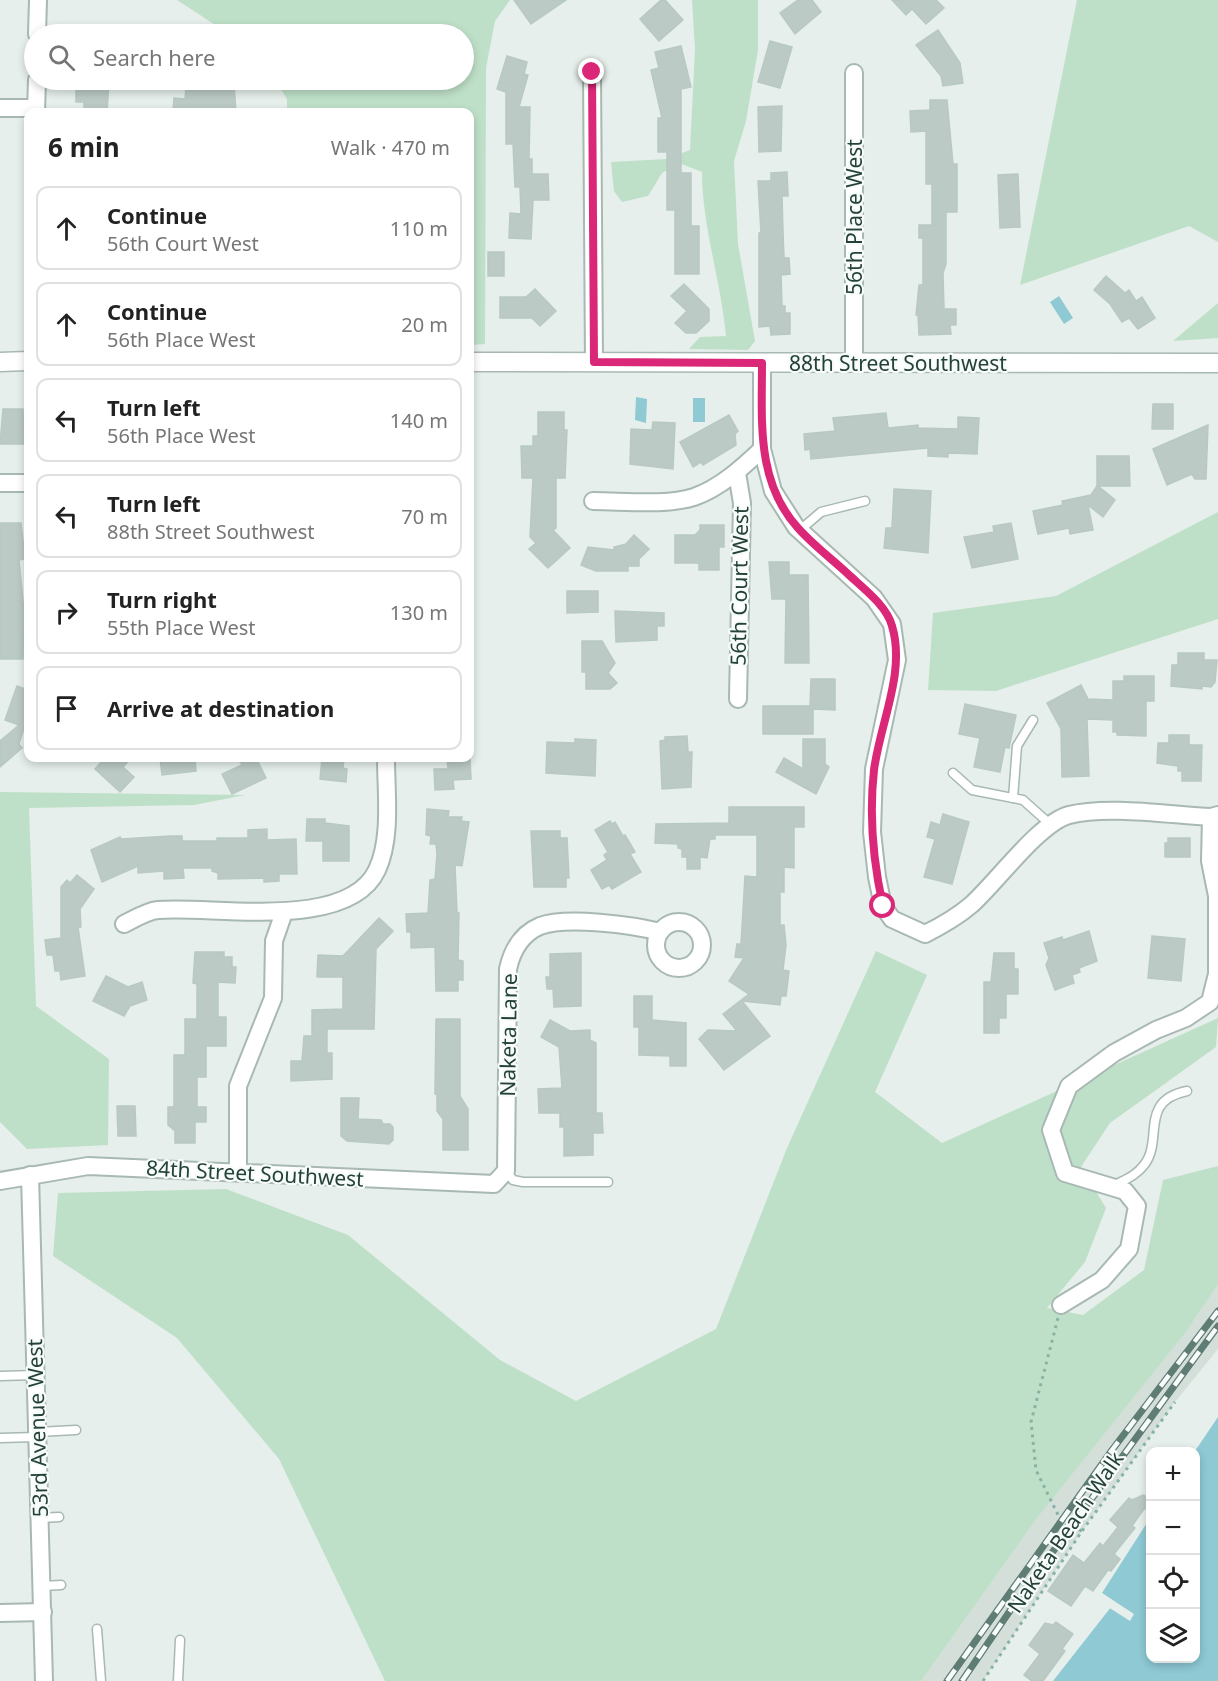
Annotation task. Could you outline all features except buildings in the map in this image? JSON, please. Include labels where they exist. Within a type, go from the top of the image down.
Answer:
[{"type":"street","points":[[37,24],[38,0]]},
{"type":"street","points":[[592,72],[594,362]]},
{"type":"street","name":"56th Place West","points":[[854,73],[854,362]]},
{"type":"street","points":[[36,108],[37,90]]},
{"type":"street","points":[[0,108],[24,109]]},
{"type":"street","points":[[0,362],[24,361]]},
{"type":"street","name":"88th Street Southwest","points":[[474,362],[1218,363]]},
{"type":"street","points":[[762,363],[762,449],[773,491],[800,530],[874,598],[892,624],[897,660],[874,769],[872,832],[876,877],[883,906],[892,919],[907,928],[925,934],[943,925],[971,904],[1051,826],[1067,815],[1101,811],[1214,816],[1210,861],[1218,896],[1217,963],[1210,1002],[1186,1018],[1156,1030],[1114,1053],[1069,1086],[1051,1130],[1065,1173],[1125,1191],[1137,1206],[1129,1249],[1102,1280],[1061,1305]]},
{"type":"street","points":[[593,501],[652,502],[694,497],[737,473],[762,449]]},
{"type":"street","name":"56th Court West","points":[[737,473],[742,504],[738,699]]},
{"type":"street","points":[[0,483],[24,483]]},
{"type":"street","points":[[124,924],[156,910],[284,912],[323,907],[344,899],[365,886],[377,871],[385,838],[386,762]]},
{"type":"street","points":[[238,1172],[238,1086],[273,998],[274,941],[284,912]]},
{"type":"street","name":"Naketa Lane","points":[[506,1171],[508,969],[512,950],[539,927],[560,923],[633,925],[660,932]]},
{"type":"street","name":"84th Street Southwest","points":[[0,1181],[88,1166],[494,1184],[506,1171]]},
{"type":"street","name":"53rd Avenue West","points":[[30,1175],[44,1681]]},
{"type":"street","points":[[0,1613],[43,1612]]},
{"type":"lane","points":[[800,530],[821,512],[865,501]]},
{"type":"lane","points":[[1013,798],[1017,746],[1033,720]]},
{"type":"lane","points":[[953,772],[972,790],[1023,800],[1051,826]]},
{"type":"lane","points":[[1110,1187],[1135,1175],[1146,1163],[1155,1118],[1164,1101],[1172,1094],[1187,1091]]},
{"type":"lane","points":[[506,1171],[513,1180],[523,1182],[609,1182]]},
{"type":"lane","points":[[0,1376],[36,1375]]},
{"type":"lane","points":[[0,1438],[76,1430]]},
{"type":"lane","points":[[40,1518],[59,1517]]},
{"type":"lane","points":[[42,1586],[61,1585]]},
{"type":"lane","points":[[98,1629],[101,1681]]},
{"type":"lane","points":[[178,1681],[180,1640]]},
{"type":"path","points":[[1061,1305],[1031,1422],[1032,1434],[1036,1470],[1061,1521],[1082,1531]]},
{"type":"path","name":"Naketa Beach Walk","points":[[983,1681],[1082,1531],[1175,1402]]},
{"type":"shaded area","points":[[1218,1245],[1218,1349],[1175,1402],[1082,1531],[983,1681],[909,1681]]},
{"type":"green space","points":[[177,0],[510,0],[495,21],[486,68],[485,344],[474,345],[474,108],[287,108],[287,99],[281,90],[474,90],[474,24],[214,24]]},
{"type":"green space","points":[[692,0],[758,0],[758,50],[746,121],[734,161],[738,244],[755,341],[748,350],[689,349],[700,337],[726,336],[705,213],[702,172],[679,163],[662,173],[648,196],[622,202],[614,191],[611,162],[666,159],[690,150],[695,49]]},
{"type":"green space","points":[[1077,0],[1218,0],[1218,242],[1189,226],[1020,285]]},
{"type":"green space","points":[[1218,303],[1218,338],[1173,341]]},
{"type":"green space","points":[[1218,512],[1218,619],[996,691],[928,690],[933,613],[1056,596]]},
{"type":"green space","points":[[0,792],[245,795],[194,805],[29,808],[36,1006],[109,1059],[108,1145],[27,1149],[0,1122]]},
{"type":"green space","points":[[876,951],[927,975],[875,1092],[942,1143],[1218,1018],[1216,1047],[1110,1123],[1081,1167],[1106,1208],[1085,1262],[1047,1308],[1083,1315],[1144,1270],[1163,1180],[1218,1166],[1218,1284],[1185,1333],[1037,1518],[921,1681],[385,1681],[279,1459],[177,1338],[53,1256],[58,1193],[226,1189],[348,1235],[500,1360],[576,1401],[716,1329],[787,1148]]},
{"type":"water","points":[[1059,296],[1073,318],[1064,324],[1050,302]]},
{"type":"water","points":[[636,397],[647,399],[646,423],[635,420]]},
{"type":"water","points":[[693,398],[705,398],[705,422],[693,422]]},
{"type":"water","points":[[1218,1417],[1218,1681],[1053,1681],[1115,1602],[1102,1593],[1146,1524],[1146,1663],[1200,1663],[1200,1447],[1198,1447]]},
{"type":"pier","points":[[1102,1593],[1134,1614],[1130,1621],[1108,1607],[1111,1602],[1100,1596]]},
{"type":"railway","points":[[947,1681],[1112,1450],[1218,1311]]},
{"type":"railway","points":[[962,1681],[1016,1602],[1218,1326]]},
{"type":"route","points":[[592,72],[594,362],[762,363],[762,449],[773,491],[796,527],[874,598],[892,624],[897,660],[874,769],[872,832],[876,877],[883,906]]}]
